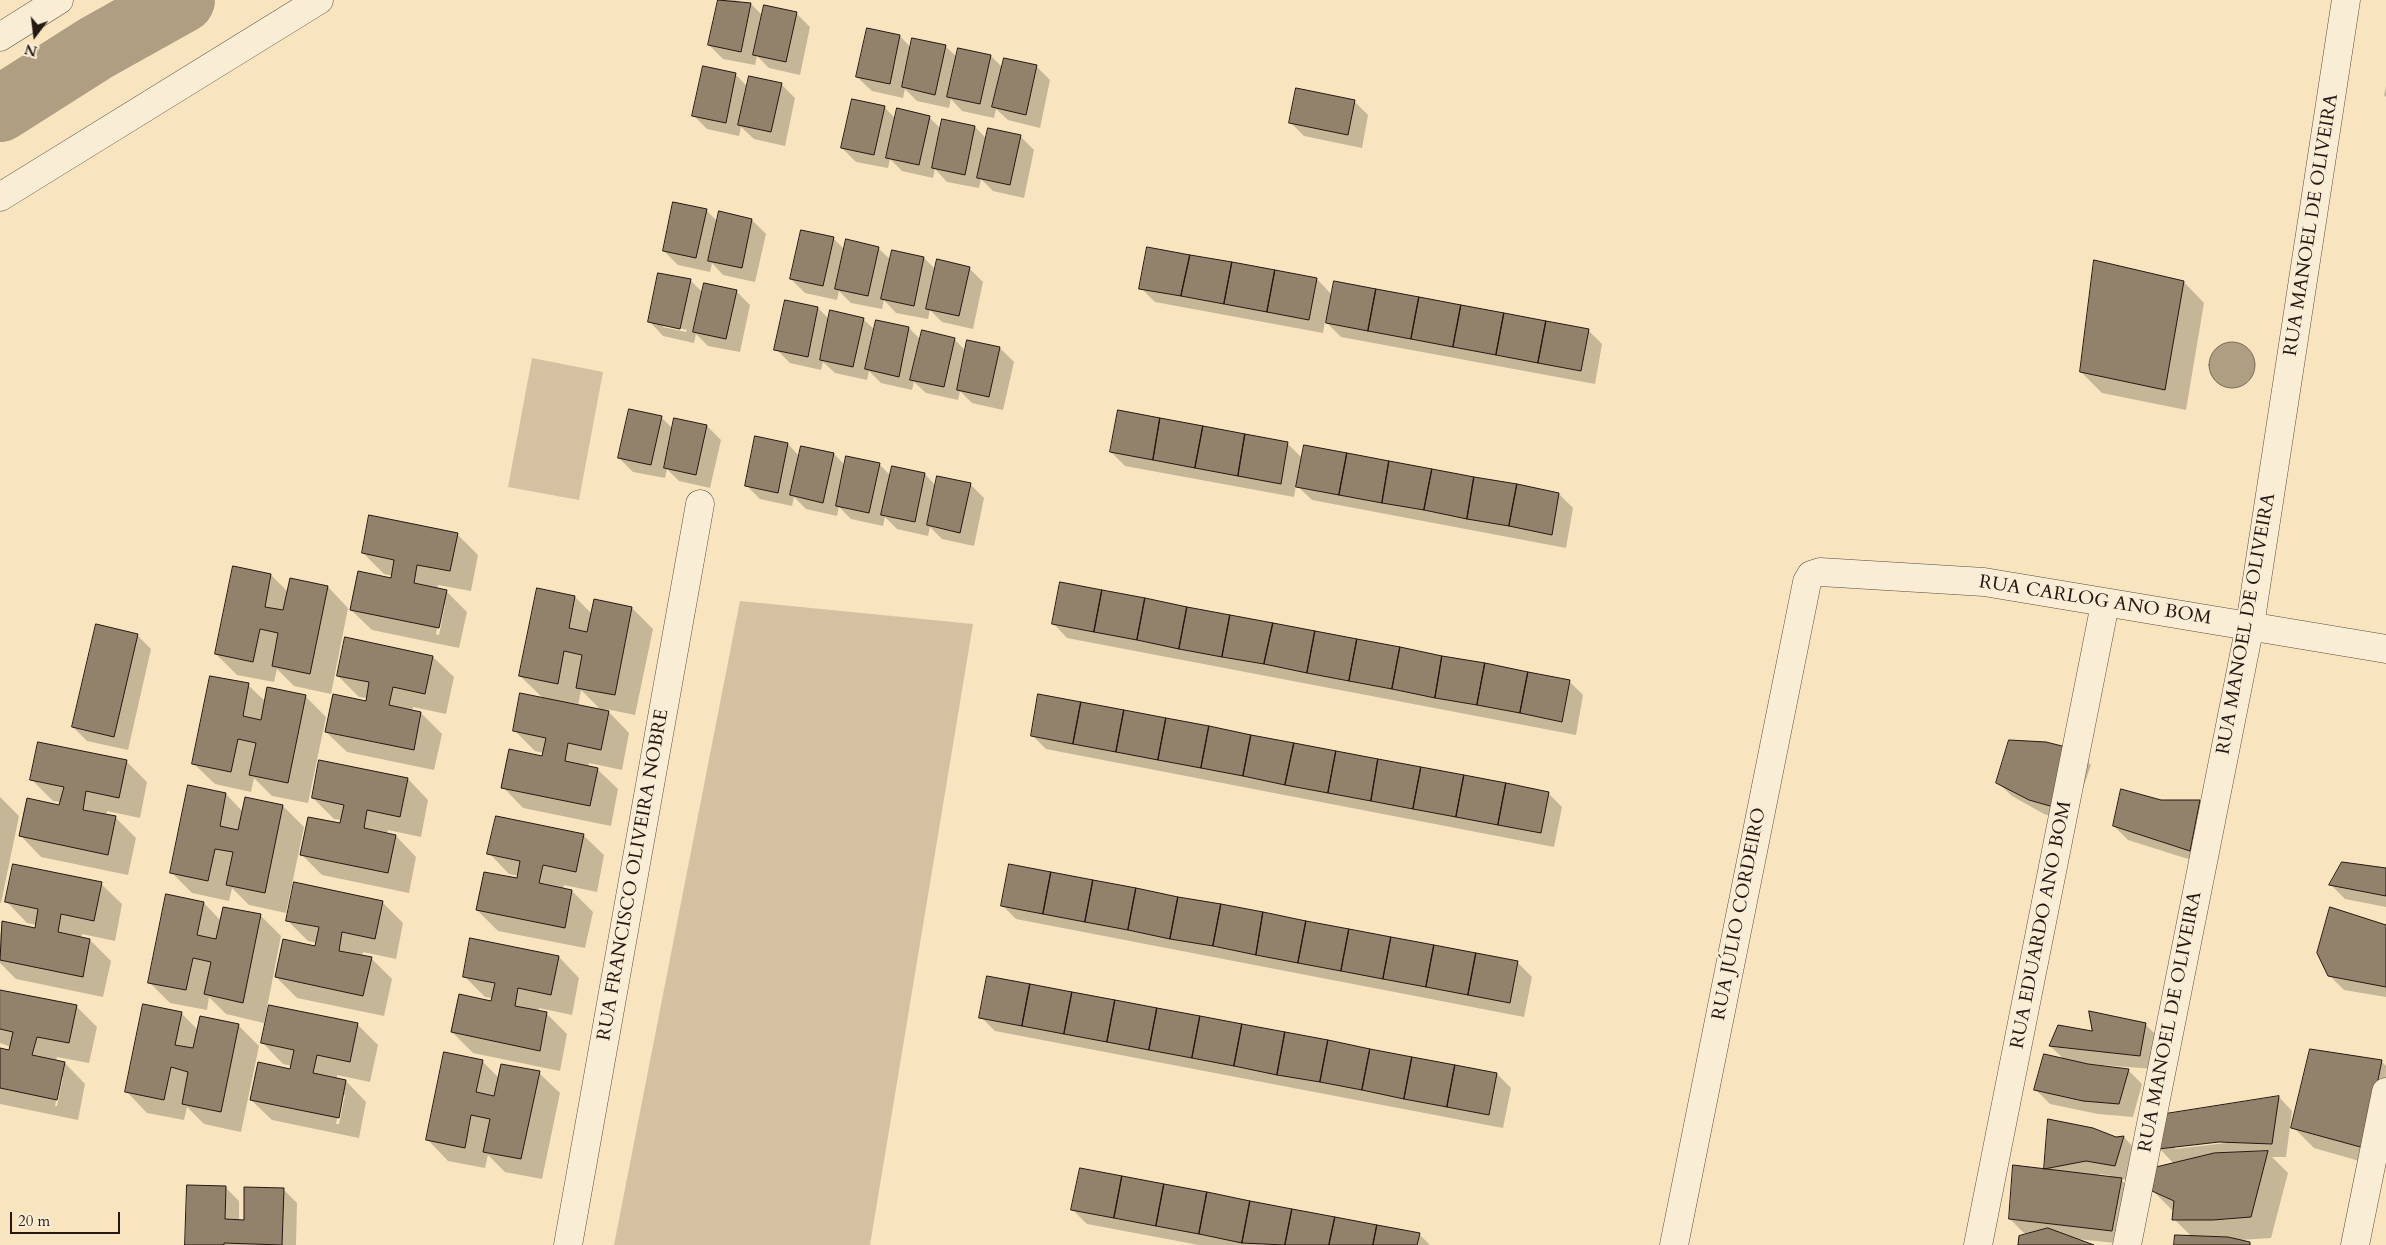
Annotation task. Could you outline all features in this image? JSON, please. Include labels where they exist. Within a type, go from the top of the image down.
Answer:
[{"type":"street","points":[[0,37],[59,0]]},
{"type":"street","points":[[0,196],[318,0]]},
{"type":"street","name":"RUA MANOEL DE OLIVEIRA","points":[[2127,1245],[2250,625],[2346,0]]},
{"type":"street","name":"RUA FRANCISCO OLIVEIRA NOBRE","points":[[568,1245],[700,504]]},
{"type":"street","name":"RUA CARLOG ANO BOM","points":[[1807,582],[1810,575],[1820,572],[1984,582],[2105,604],[2250,625],[2386,649]]},
{"type":"street","name":"RUA JÚLIO CORDEIRO","points":[[1674,1245],[1807,582]]},
{"type":"street","name":"RUA EDUARDO ANO BOM","points":[[1978,1245],[2105,604]]},
{"type":"street","points":[[2355,1245],[2386,1092]]},
{"type":"shaded area","points":[[2232,342],[2245,346],[2251,352],[2255,365],[2251,378],[2245,384],[2232,388],[2219,384],[2213,378],[2209,365],[2213,352],[2219,346]]},
{"type":"shaded area","points":[[532,358],[603,372],[579,500],[508,487]]},
{"type":"shaded area","points":[[740,601],[973,624],[870,1245],[614,1245]]},
{"type":"building","points":[[718,0],[751,3],[741,52],[708,45]]},
{"type":"building","points":[[764,5],[797,12],[786,62],[753,55]]},
{"type":"building","points":[[867,28],[900,35],[890,84],[856,77]]},
{"type":"building","points":[[912,38],[946,45],[935,95],[902,87]]},
{"type":"building","points":[[958,48],[991,55],[980,104],[947,97]]},
{"type":"building","points":[[1004,58],[1037,65],[1026,115],[992,107]]},
{"type":"building","points":[[703,66],[736,73],[726,123],[692,116]]},
{"type":"building","points":[[749,76],[782,83],[771,132],[738,125]]},
{"type":"building","points":[[1296,88],[1355,100],[1348,135],[1289,123]]},
{"type":"building","points":[[852,99],[885,106],[874,155],[841,148]]},
{"type":"building","points":[[897,108],[930,116],[919,165],[886,158]]},
{"type":"building","points":[[942,119],[975,126],[965,175],[932,168]]},
{"type":"building","points":[[988,128],[1021,135],[1010,185],[977,178]]},
{"type":"building","points":[[673,202],[707,209],[696,258],[663,251]]},
{"type":"building","points":[[719,211],[752,219],[742,268],[708,261]]},
{"type":"building","points":[[801,230],[834,237],[823,286],[790,279]]},
{"type":"building","points":[[846,239],[879,247],[868,296],[835,289]]},
{"type":"building","points":[[1147,247],[1190,255],[1181,296],[1139,289]]},
{"type":"building","points":[[892,250],[924,257],[914,306],[881,299]]},
{"type":"building","points":[[1190,255],[1232,262],[1224,304],[1181,296]]},
{"type":"building","points":[[937,259],[970,267],[959,316],[926,309]]},
{"type":"building","points":[[2094,260],[2184,281],[2165,390],[2080,372]]},
{"type":"building","points":[[1232,262],[1275,270],[1267,312],[1224,304]]},
{"type":"building","points":[[1275,270],[1317,278],[1309,320],[1267,312]]},
{"type":"building","points":[[658,273],[691,279],[680,329],[648,322]]},
{"type":"building","points":[[1334,281],[1376,289],[1368,331],[1326,323]]},
{"type":"building","points":[[704,283],[737,290],[726,339],[693,332]]},
{"type":"building","points":[[1376,289],[1419,297],[1411,339],[1368,331]]},
{"type":"building","points":[[1419,297],[1461,305],[1453,347],[1411,339]]},
{"type":"building","points":[[785,300],[818,307],[808,357],[774,350]]},
{"type":"building","points":[[1461,305],[1504,313],[1496,355],[1453,347]]},
{"type":"building","points":[[830,310],[864,318],[853,367],[820,360]]},
{"type":"building","points":[[1504,313],[1546,321],[1538,363],[1496,355]]},
{"type":"building","points":[[876,320],[909,327],[899,377],[865,369]]},
{"type":"building","points":[[1546,321],[1589,329],[1581,371],[1538,363]]},
{"type":"building","points":[[922,330],[955,338],[944,387],[910,380]]},
{"type":"building","points":[[967,340],[1000,347],[989,397],[957,390]]},
{"type":"building","points":[[629,409],[662,416],[651,465],[618,458]]},
{"type":"building","points":[[1118,410],[1160,418],[1153,460],[1110,452]]},
{"type":"building","points":[[674,418],[707,425],[696,475],[664,468]]},
{"type":"building","points":[[1160,418],[1203,426],[1195,468],[1153,460]]},
{"type":"building","points":[[1203,426],[1245,434],[1238,476],[1195,468]]},
{"type":"building","points":[[1245,434],[1288,442],[1281,484],[1238,476]]},
{"type":"building","points":[[755,436],[788,443],[778,493],[745,486]]},
{"type":"building","points":[[1304,445],[1347,453],[1339,495],[1296,487]]},
{"type":"building","points":[[801,446],[834,453],[823,503],[790,495]]},
{"type":"building","points":[[1347,453],[1389,461],[1382,503],[1339,495]]},
{"type":"building","points":[[846,456],[880,463],[869,513],[836,506]]},
{"type":"building","points":[[1389,461],[1432,469],[1424,510],[1382,503]]},
{"type":"building","points":[[892,466],[925,473],[915,522],[881,515]]},
{"type":"building","points":[[1432,469],[1474,477],[1467,519],[1424,510]]},
{"type":"building","points":[[937,476],[971,483],[960,533],[927,525]]},
{"type":"building","points":[[1474,477],[1517,484],[1509,526],[1467,519]]},
{"type":"building","points":[[1517,484],[1559,493],[1552,535],[1509,526]]},
{"type":"building","points":[[369,515],[458,533],[450,571],[417,565],[414,583],[447,590],[439,628],[350,610],[358,571],[391,578],[394,560],[362,553]]},
{"type":"building","points":[[233,566],[271,574],[265,607],[283,610],[290,578],[328,586],[310,674],[272,666],[278,633],[260,629],[253,662],[215,654]]},
{"type":"building","points":[[1060,582],[1102,590],[1094,632],[1052,624]]},
{"type":"building","points":[[537,588],[575,596],[569,628],[587,632],[594,599],[632,607],[615,695],[576,688],[582,655],[564,651],[558,684],[519,676]]},
{"type":"building","points":[[1102,590],[1145,598],[1137,640],[1094,632]]},
{"type":"building","points":[[1145,598],[1187,607],[1179,649],[1137,640]]},
{"type":"building","points":[[1187,607],[1230,615],[1222,657],[1179,649]]},
{"type":"building","points":[[1230,615],[1273,623],[1264,664],[1222,657]]},
{"type":"building","points":[[1273,623],[1315,631],[1307,673],[1264,664]]},
{"type":"building","points":[[96,624],[138,634],[114,737],[72,727]]},
{"type":"building","points":[[1315,631],[1357,639],[1349,681],[1307,673]]},
{"type":"building","points":[[345,637],[433,656],[425,694],[393,687],[389,705],[421,712],[414,750],[325,732],[333,694],[366,701],[369,682],[337,676]]},
{"type":"building","points":[[1357,639],[1400,647],[1392,689],[1349,681]]},
{"type":"building","points":[[1400,647],[1442,656],[1435,698],[1392,689]]},
{"type":"building","points":[[1442,656],[1485,663],[1477,705],[1435,698]]},
{"type":"building","points":[[1485,663],[1528,672],[1520,713],[1477,705]]},
{"type":"building","points":[[1528,672],[1570,680],[1562,722],[1520,713]]},
{"type":"building","points":[[210,676],[249,683],[243,716],[261,720],[267,687],[306,695],[288,783],[249,775],[256,743],[238,739],[231,772],[192,764]]},
{"type":"building","points":[[520,693],[609,711],[601,750],[568,743],[565,761],[598,768],[590,806],[501,788],[509,749],[542,756],[546,738],[513,731]]},
{"type":"building","points":[[1038,694],[1081,702],[1073,744],[1031,736]]},
{"type":"building","points":[[1081,702],[1124,710],[1116,752],[1073,744]]},
{"type":"building","points":[[1124,710],[1166,718],[1158,760],[1116,752]]},
{"type":"building","points":[[1166,718],[1209,726],[1201,768],[1158,760]]},
{"type":"building","points":[[1209,726],[1251,735],[1243,776],[1201,768]]},
{"type":"building","points":[[1251,735],[1294,743],[1285,785],[1243,776]]},
{"type":"building","points":[[2009,740],[2046,742],[2078,750],[2057,808],[2029,800],[1996,783]]},
{"type":"building","points":[[38,742],[127,760],[119,798],[86,791],[83,810],[116,816],[108,855],[19,836],[27,798],[59,805],[64,787],[30,780]]},
{"type":"building","points":[[1294,743],[1336,751],[1328,793],[1285,785]]},
{"type":"building","points":[[1336,751],[1378,759],[1371,801],[1328,793]]},
{"type":"building","points":[[1378,759],[1421,767],[1413,809],[1371,801]]},
{"type":"building","points":[[319,760],[408,778],[400,817],[367,810],[364,828],[396,835],[388,873],[300,855],[308,817],[340,823],[344,805],[312,798]]},
{"type":"building","points":[[1421,767],[1464,775],[1456,817],[1413,809]]},
{"type":"building","points":[[1464,775],[1506,783],[1498,825],[1456,817]]},
{"type":"building","points":[[1506,783],[1549,792],[1541,833],[1498,825]]},
{"type":"building","points":[[188,785],[226,793],[220,826],[238,830],[245,797],[283,805],[265,893],[226,885],[233,852],[215,849],[208,881],[170,873]]},
{"type":"building","points":[[2121,789],[2161,800],[2200,800],[2190,851],[2113,826]]},
{"type":"building","points":[[496,816],[584,834],[576,872],[543,865],[539,883],[572,890],[565,928],[476,910],[484,872],[517,878],[520,861],[487,854]]},
{"type":"building","points":[[2342,862],[2386,868],[2386,896],[2329,885]]},
{"type":"building","points":[[13,864],[102,882],[94,921],[61,914],[58,932],[90,939],[83,977],[0,960],[2,921],[35,928],[38,909],[5,902]]},
{"type":"building","points":[[1009,864],[1051,872],[1043,914],[1001,906]]},
{"type":"building","points":[[1051,872],[1093,880],[1085,922],[1043,914]]},
{"type":"building","points":[[1093,880],[1136,888],[1128,930],[1085,922]]},
{"type":"building","points":[[294,882],[383,901],[375,939],[342,932],[339,951],[372,957],[363,996],[275,977],[283,939],[315,946],[319,927],[286,921]]},
{"type":"building","points":[[1136,888],[1178,897],[1170,939],[1128,930]]},
{"type":"building","points":[[166,894],[204,902],[197,935],[216,939],[223,907],[261,914],[243,1003],[204,994],[211,962],[193,958],[186,990],[148,983]]},
{"type":"building","points":[[1178,897],[1221,904],[1213,946],[1170,939]]},
{"type":"building","points":[[1221,904],[1263,912],[1256,955],[1213,946]]},
{"type":"building","points":[[2330,907],[2386,925],[2386,987],[2328,976],[2317,953]]},
{"type":"building","points":[[1263,912],[1306,921],[1298,963],[1256,955]]},
{"type":"building","points":[[1306,921],[1349,929],[1341,971],[1298,963]]},
{"type":"building","points":[[1349,929],[1391,937],[1383,979],[1341,971]]},
{"type":"building","points":[[1391,937],[1434,945],[1426,987],[1383,979]]},
{"type":"building","points":[[470,938],[559,956],[551,995],[518,988],[515,1006],[547,1012],[540,1051],[451,1032],[459,994],[491,1001],[495,983],[463,977]]},
{"type":"building","points":[[1434,945],[1476,953],[1468,995],[1426,987]]},
{"type":"building","points":[[1476,953],[1518,961],[1510,1003],[1468,995]]},
{"type":"building","points":[[987,976],[1030,984],[1022,1026],[979,1018]]},
{"type":"building","points":[[1030,984],[1072,992],[1064,1034],[1022,1026]]},
{"type":"building","points":[[0,990],[77,1005],[69,1043],[37,1037],[32,1055],[65,1062],[57,1100],[0,1088],[0,1048],[9,1050],[13,1032],[0,1029]]},
{"type":"building","points":[[1072,992],[1115,1000],[1107,1042],[1064,1034]]},
{"type":"building","points":[[1115,1000],[1157,1008],[1149,1050],[1107,1042]]},
{"type":"building","points":[[143,1004],[182,1012],[175,1045],[193,1048],[200,1016],[239,1024],[221,1112],[182,1104],[188,1072],[171,1067],[164,1100],[125,1092]]},
{"type":"building","points":[[269,1005],[358,1023],[350,1062],[317,1055],[313,1073],[346,1080],[339,1118],[250,1100],[258,1062],[290,1069],[294,1050],[261,1043]]},
{"type":"building","points":[[1157,1008],[1200,1016],[1192,1058],[1149,1050]]},
{"type":"building","points":[[2089,1011],[2146,1023],[2140,1056],[2049,1046],[2058,1025],[2092,1031]]},
{"type":"building","points":[[1200,1016],[1242,1024],[1234,1066],[1192,1058]]},
{"type":"building","points":[[1242,1024],[1285,1032],[1277,1075],[1234,1066]]},
{"type":"building","points":[[1285,1032],[1328,1040],[1320,1082],[1277,1075]]},
{"type":"building","points":[[1328,1040],[1370,1049],[1362,1090],[1320,1082]]},
{"type":"building","points":[[1370,1049],[1412,1057],[1404,1099],[1362,1090]]},
{"type":"building","points":[[2310,1049],[2382,1060],[2364,1148],[2291,1128]]},
{"type":"building","points":[[444,1052],[483,1060],[476,1092],[494,1096],[501,1064],[540,1071],[521,1159],[483,1152],[490,1119],[471,1115],[465,1148],[426,1140]]},
{"type":"building","points":[[2044,1054],[2088,1064],[2129,1069],[2119,1104],[2083,1101],[2034,1090]]},
{"type":"building","points":[[1412,1057],[1455,1065],[1447,1107],[1404,1099]]},
{"type":"building","points":[[1455,1065],[1497,1073],[1489,1115],[1447,1107]]},
{"type":"building","points":[[2279,1096],[2272,1144],[2219,1142],[2158,1149],[2165,1114]]},
{"type":"building","points":[[2048,1119],[2093,1128],[2116,1137],[2124,1136],[2115,1166],[2086,1161],[2044,1169]]},
{"type":"building","points":[[2268,1151],[2251,1217],[2213,1220],[2172,1220],[2174,1201],[2152,1191],[2156,1167],[2214,1153]]},
{"type":"building","points":[[2013,1165],[2122,1178],[2112,1231],[2009,1219]]},
{"type":"building","points":[[1080,1168],[1122,1176],[1114,1218],[1071,1210]]},
{"type":"building","points":[[1122,1176],[1164,1184],[1156,1226],[1114,1218]]},
{"type":"building","points":[[1164,1184],[1207,1192],[1199,1234],[1156,1226]]},
{"type":"building","points":[[187,1185],[226,1186],[225,1219],[244,1220],[244,1187],[284,1188],[282,1245],[224,1243],[224,1245],[185,1245]]},
{"type":"building","points":[[1207,1192],[1250,1201],[1242,1243],[1199,1234]]},
{"type":"building","points":[[1250,1201],[1292,1209],[1285,1245],[1242,1243]]},
{"type":"building","points":[[1292,1209],[1335,1217],[1329,1245],[1285,1245]]},
{"type":"building","points":[[1335,1217],[1377,1225],[1373,1245],[1329,1245]]},
{"type":"building","points":[[1377,1225],[1420,1233],[1417,1245],[1373,1245]]},
{"type":"building","points":[[2048,1228],[2094,1245],[2018,1245],[2019,1236]]},
{"type":"building","points":[[2175,1235],[2228,1237],[2250,1242],[2250,1245],[2174,1245]]},
{"type":"waterway","points":[[0,109],[96,48],[182,0]]}]
